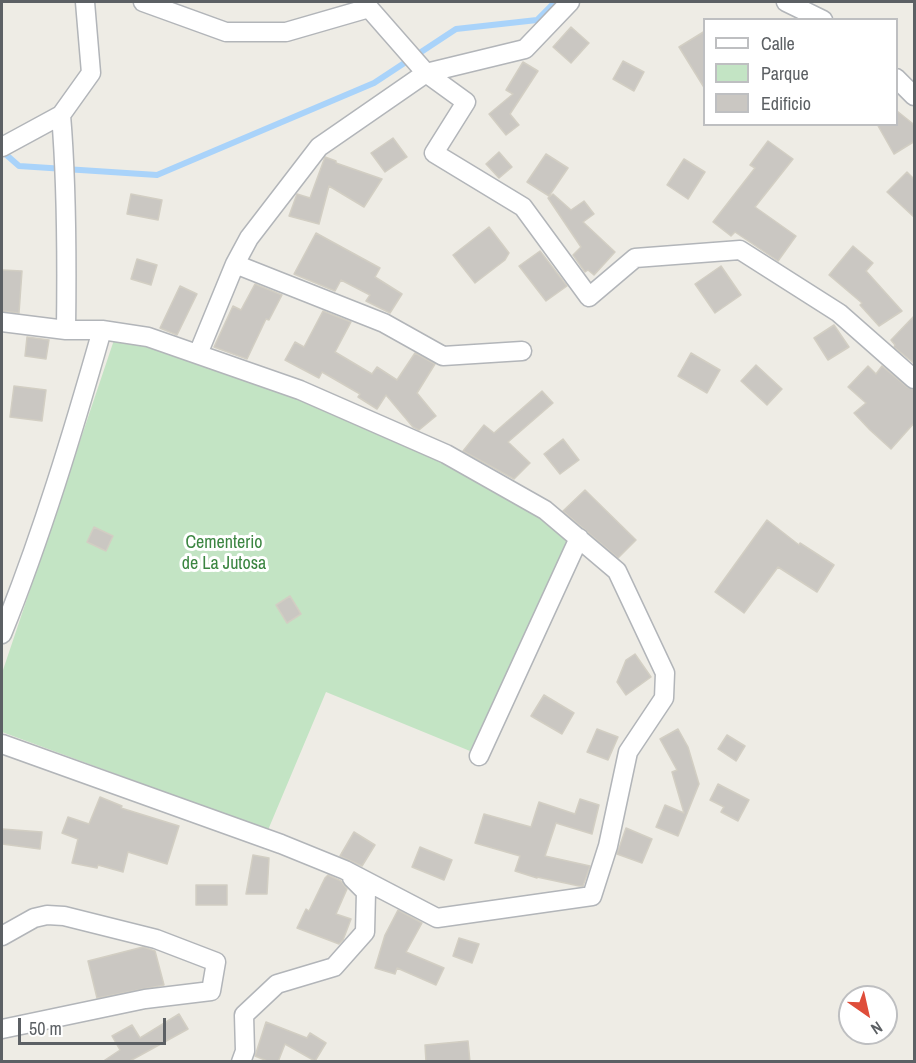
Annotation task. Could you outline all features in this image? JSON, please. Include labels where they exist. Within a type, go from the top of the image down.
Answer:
[{"type":"street","points":[[2,147],[61,115],[91,73],[85,2]]},
{"type":"street","points":[[143,2],[226,32],[286,32],[368,5],[426,73],[466,102],[434,153],[523,207],[589,297],[634,258],[740,250],[839,313],[914,379]]},
{"type":"street","points":[[198,354],[235,264],[249,238],[318,147],[426,73],[525,49],[570,2]]},
{"type":"street","points":[[786,2],[819,18]]},
{"type":"street","points":[[898,79],[915,96]]},
{"type":"street","points":[[61,115],[65,178],[66,330]]},
{"type":"street","points":[[235,264],[384,322],[443,356],[522,351]]},
{"type":"street","points":[[2,322],[66,330],[102,330],[148,337],[300,390],[446,454],[545,510],[617,571],[665,673],[664,698],[628,752],[608,846],[592,896],[437,918],[345,870],[281,844],[2,744]]},
{"type":"street","points":[[2,634],[20,590],[76,420],[102,330]]},
{"type":"street","points":[[479,756],[579,538]]},
{"type":"street","points":[[241,1062],[245,1051],[244,1015],[277,984],[334,967],[365,932],[366,892],[345,870]]},
{"type":"street","points":[[2,936],[34,918],[47,915],[64,916],[156,939],[216,962],[212,991],[145,999],[2,1029]]},
{"type":"green space","name":"Cementerio de La Jutosa","points":[[114,340],[148,345],[301,397],[445,461],[540,517],[569,541],[470,751],[326,692],[268,830],[2,732],[2,673]]},
{"type":"building","points":[[571,27],[589,43],[571,63],[553,47]]},
{"type":"building","points":[[703,32],[703,86],[679,47]]},
{"type":"building","points":[[623,61],[644,72],[634,91],[613,79]]},
{"type":"building","points":[[523,62],[538,71],[510,114],[519,125],[506,135],[489,114],[513,94],[506,90]]},
{"type":"building","points":[[898,112],[915,127],[915,141],[894,154],[878,126],[898,126]]},
{"type":"building","points":[[393,138],[407,157],[385,172],[371,153]]},
{"type":"building","points":[[768,141],[793,159],[755,207],[796,236],[778,261],[735,232],[731,236],[713,222],[755,168],[750,165]]},
{"type":"building","points":[[499,152],[512,167],[499,178],[486,164]]},
{"type":"building","points":[[546,154],[568,168],[549,196],[527,182]]},
{"type":"building","points":[[325,157],[382,179],[364,207],[329,186],[319,224],[289,216],[297,194],[310,198]]},
{"type":"building","points":[[684,159],[705,172],[688,199],[667,185]]},
{"type":"building","points":[[907,172],[915,180],[915,218],[887,192]]},
{"type":"building","points":[[131,194],[162,200],[158,220],[127,214]]},
{"type":"building","points":[[553,194],[571,210],[584,201],[594,214],[583,222],[615,252],[594,275],[588,270],[585,272],[573,255],[581,247],[548,198]]},
{"type":"building","points":[[489,227],[509,253],[505,260],[475,283],[453,255]]},
{"type":"building","points":[[316,233],[380,268],[375,277],[402,294],[390,313],[366,301],[370,295],[341,280],[335,291],[294,274]]},
{"type":"building","points":[[853,246],[873,263],[866,271],[902,311],[879,326],[860,305],[862,303],[829,275]]},
{"type":"building","points":[[540,251],[567,286],[546,301],[519,266]]},
{"type":"building","points":[[137,259],[157,265],[151,285],[131,279]]},
{"type":"building","points":[[721,266],[741,295],[715,313],[695,284]]},
{"type":"building","points":[[2,270],[22,271],[19,313],[2,311]]},
{"type":"building","points":[[255,284],[282,295],[269,320],[266,319],[247,359],[214,347],[233,306],[241,310]]},
{"type":"building","points":[[180,286],[197,294],[177,335],[160,328]]},
{"type":"building","points":[[323,311],[351,322],[335,352],[372,374],[377,367],[397,380],[415,353],[435,364],[417,393],[436,416],[419,430],[413,427],[386,395],[377,409],[358,397],[360,394],[322,372],[319,378],[285,360],[295,342],[304,347]]},
{"type":"building","points":[[915,315],[915,364],[894,347],[891,340]]},
{"type":"building","points":[[834,325],[849,347],[828,360],[814,338]]},
{"type":"building","points":[[27,337],[49,340],[46,359],[25,356]]},
{"type":"building","points":[[691,353],[720,370],[707,393],[678,376]]},
{"type":"building","points":[[756,365],[782,389],[767,405],[741,381]]},
{"type":"building","points":[[868,366],[876,374],[882,366],[907,387],[915,390],[915,422],[891,449],[854,413],[866,403],[848,387]]},
{"type":"building","points":[[14,386],[46,390],[42,421],[10,417]]},
{"type":"building","points":[[542,391],[553,403],[508,442],[530,463],[514,479],[463,451],[484,425],[494,433]]},
{"type":"building","points":[[563,439],[579,460],[560,474],[544,454]]},
{"type":"building","points":[[585,490],[636,540],[618,558],[563,511]]},
{"type":"building","points":[[767,520],[799,545],[800,543],[834,565],[817,592],[778,567],[744,613],[715,592]]},
{"type":"building","points":[[94,527],[113,536],[106,551],[87,542]]},
{"type":"building","points":[[290,596],[301,614],[287,623],[276,605]]},
{"type":"building","points":[[635,654],[651,677],[626,695],[617,682],[626,660]]},
{"type":"building","points":[[544,695],[574,713],[562,734],[531,716]]},
{"type":"building","points":[[597,729],[618,737],[608,760],[587,752]]},
{"type":"building","points":[[678,729],[688,747],[699,784],[678,836],[656,827],[665,805],[684,813],[672,772],[677,770],[660,739]]},
{"type":"building","points":[[727,735],[745,746],[736,761],[718,749]]},
{"type":"building","points":[[718,784],[749,800],[738,821],[721,812],[724,807],[710,800]]},
{"type":"building","points":[[100,797],[122,806],[121,808],[179,826],[167,864],[128,852],[123,872],[98,865],[97,868],[72,863],[78,839],[62,833],[68,817],[89,824]]},
{"type":"building","points":[[580,799],[599,805],[592,834],[556,823],[545,856],[590,866],[583,886],[537,878],[515,871],[520,856],[475,843],[484,814],[531,827],[539,802],[575,814]]},
{"type":"building","points":[[626,828],[652,839],[642,863],[617,854]]},
{"type":"building","points":[[2,829],[42,832],[40,849],[2,844]]},
{"type":"building","points":[[354,832],[375,845],[362,866],[340,856]]},
{"type":"building","points":[[420,847],[452,860],[444,880],[412,867]]},
{"type":"building","points":[[253,855],[269,858],[267,894],[246,894]]},
{"type":"building","points":[[328,875],[341,881],[347,889],[336,914],[351,919],[343,940],[339,944],[297,928],[306,909],[309,911]]},
{"type":"building","points":[[196,885],[227,885],[227,905],[196,905]]},
{"type":"building","points":[[398,910],[422,923],[406,952],[444,968],[436,985],[397,968],[395,974],[375,968],[385,935]]},
{"type":"building","points":[[459,938],[479,944],[472,963],[453,956]]},
{"type":"building","points":[[143,947],[155,951],[164,985],[97,998],[88,961]]},
{"type":"building","points":[[179,1014],[188,1029],[128,1062],[102,1062],[120,1050],[112,1036],[132,1025],[140,1038]]},
{"type":"building","points":[[266,1022],[307,1038],[310,1033],[326,1043],[315,1061],[285,1044],[278,1062],[270,1062],[255,1056]]},
{"type":"building","points":[[468,1041],[470,1062],[426,1062],[425,1045]]},
{"type":"waterway","points":[[2,151],[19,166],[157,175],[374,83],[456,29],[537,20],[555,2]]}]
